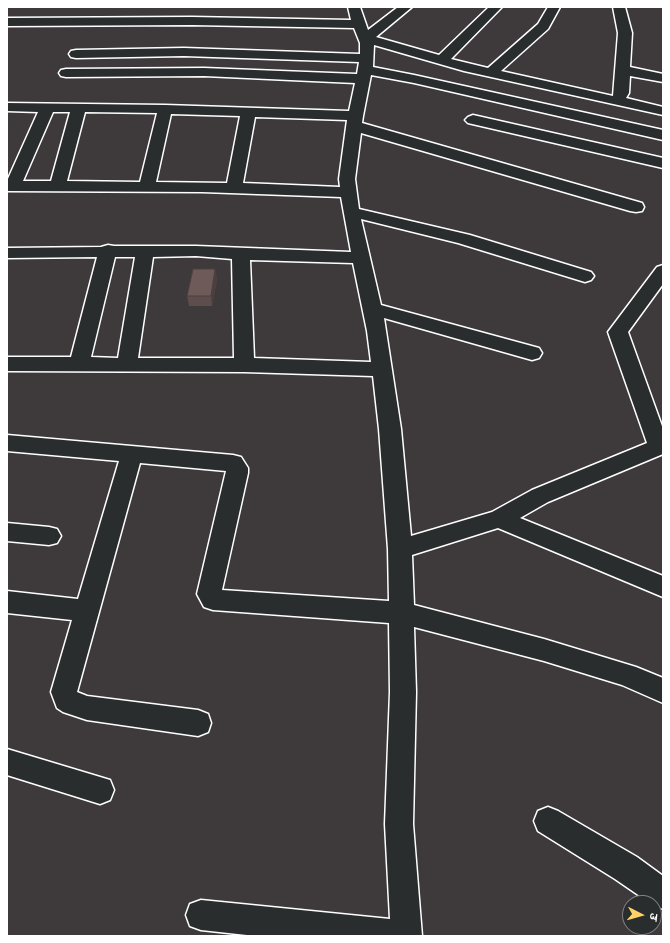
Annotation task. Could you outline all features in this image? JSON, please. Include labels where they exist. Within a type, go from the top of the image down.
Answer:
[{"type":"street","points":[[34,22],[41,7]]},
{"type":"street","points":[[127,21],[131,7]]},
{"type":"street","points":[[207,21],[211,7]]},
{"type":"street","points":[[66,73],[204,72],[362,46],[406,7]]},
{"type":"street","points":[[442,60],[496,7]]},
{"type":"street","points":[[491,73],[543,26],[554,7]]},
{"type":"street","points":[[618,100],[622,93],[625,33],[619,7]]},
{"type":"street","points":[[7,22],[207,21],[442,60],[491,73],[663,111]]},
{"type":"street","points":[[201,915],[406,936],[399,824],[403,692],[400,549],[390,429],[382,369],[373,309],[361,258],[347,179],[362,46]]},
{"type":"street","points":[[76,54],[362,46],[414,79],[663,136]]},
{"type":"street","points":[[623,70],[663,78]]},
{"type":"street","points":[[7,107],[165,109],[248,112],[354,121],[636,207]]},
{"type":"street","points":[[47,108],[10,186],[234,188],[350,202],[585,276]]},
{"type":"street","points":[[58,186],[79,108]]},
{"type":"street","points":[[147,187],[165,109]]},
{"type":"street","points":[[234,188],[248,112]]},
{"type":"street","points":[[473,120],[663,163]]},
{"type":"street","points":[[79,365],[108,250]]},
{"type":"street","points":[[7,253],[145,250],[361,258]]},
{"type":"street","points":[[127,365],[145,250]]},
{"type":"street","points":[[241,254],[244,365]]},
{"type":"street","points":[[400,549],[499,519],[540,496],[661,446],[618,332],[663,271]]},
{"type":"street","points":[[373,309],[532,353]]},
{"type":"street","points":[[7,364],[244,365],[382,369]]},
{"type":"street","points":[[7,443],[233,463],[236,466],[237,473],[210,589],[210,597],[213,600],[401,613],[544,650],[627,675],[663,691]]},
{"type":"street","points":[[132,454],[65,684],[64,692],[66,699],[72,703],[87,708],[198,723]]},
{"type":"street","points":[[499,519],[663,587]]},
{"type":"street","points":[[7,532],[49,536]]},
{"type":"street","points":[[7,602],[86,611]]},
{"type":"street","points":[[7,762],[100,790]]},
{"type":"street","points":[[548,821],[626,868],[663,894]]},
{"type":"building","points":[[193,269],[215,269],[211,296],[187,296]]}]
